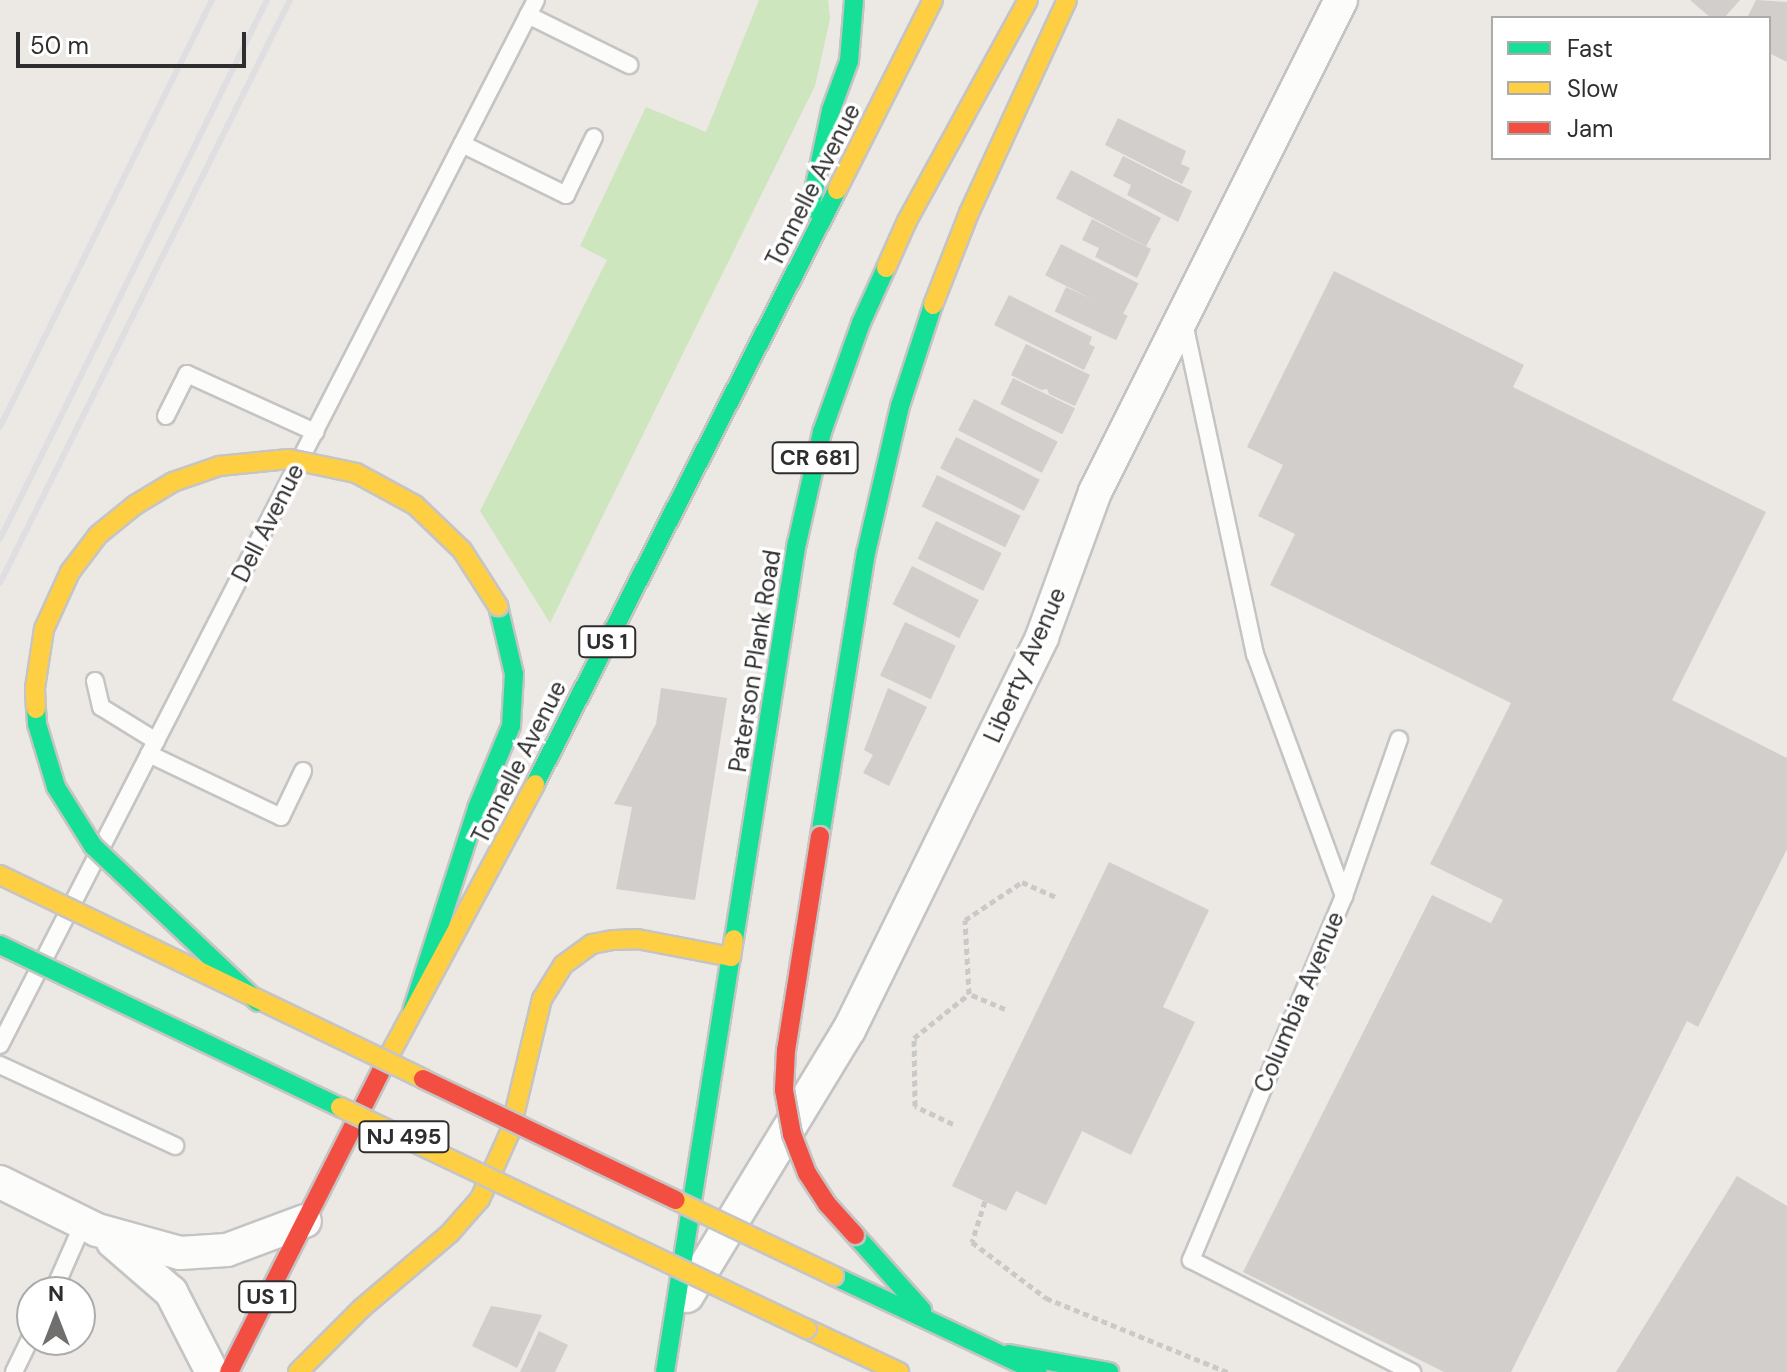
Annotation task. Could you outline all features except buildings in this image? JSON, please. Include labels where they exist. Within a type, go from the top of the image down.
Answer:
[{"type":"main road","points":[[796,270],[831,110],[849,61],[854,0]]},
{"type":"main road","name":"Tonnelle Avenue","points":[[229,1372],[412,1011],[512,830],[933,0]]},
{"type":"main road","name":"Paterson Plank Road","points":[[665,1372],[677,1312],[797,543],[822,432],[861,323],[907,221],[1028,0]]},
{"type":"main road","points":[[934,1324],[827,1204],[807,1173],[792,1134],[784,1090],[786,1050],[866,553],[900,406],[931,311],[969,213],[1067,0]]},
{"type":"main road","points":[[258,1002],[93,846],[56,787],[37,724],[35,688],[44,629],[70,572],[98,535],[135,505],[173,482],[242,462],[299,460],[356,473],[415,505],[462,550],[498,606],[514,674],[511,726],[477,808],[412,1011]]},
{"type":"main road","name":"NJ 495","points":[[0,875],[258,1002],[1038,1372]]},
{"type":"main road","points":[[298,1372],[362,1308],[450,1233],[480,1199],[510,1132],[542,999],[563,965],[592,944],[613,940],[637,939],[731,957]]},
{"type":"main road","name":"NJ 495","points":[[0,945],[899,1372]]},
{"type":"main road","points":[[807,1329],[870,1372]]},
{"type":"main road","points":[[991,1351],[1109,1372]]},
{"type":"street","name":"Liberty Avenue","points":[[677,1312],[855,1017],[1042,637],[1095,492],[1341,0]]},
{"type":"street","points":[[0,1182],[90,1227],[146,1267],[171,1292],[212,1372]]},
{"type":"street","points":[[90,1227],[180,1253],[202,1253],[227,1250],[305,1221]]},
{"type":"lane","points":[[532,8],[629,65]]},
{"type":"lane","name":"Dell Avenue","points":[[0,1045],[532,8]]},
{"type":"lane","points":[[462,144],[566,195],[594,137]]},
{"type":"lane","name":"Columbia Avenue","points":[[1182,315],[1255,654],[1344,896],[1191,1260],[1412,1372]]},
{"type":"lane","points":[[166,416],[187,374],[315,432]]},
{"type":"lane","points":[[95,681],[101,707],[152,748],[281,817],[303,771]]},
{"type":"lane","points":[[1344,896],[1399,739]]},
{"type":"lane","points":[[0,1065],[175,1146]]},
{"type":"lane","points":[[62,1276],[90,1227]]},
{"type":"path","points":[[969,994],[965,920],[1022,882],[1056,897]]},
{"type":"path","points":[[969,994],[1005,1009]]},
{"type":"path","points":[[953,1124],[915,1106],[914,1038],[969,994]]},
{"type":"path","points":[[985,1201],[972,1242],[1046,1298],[1227,1372]]},
{"type":"green space","points":[[759,0],[828,0],[830,19],[815,86],[550,623],[480,511],[607,260],[580,246],[646,107],[706,132]]},
{"type":"railway","points":[[0,427],[212,0]]},
{"type":"railway","points":[[0,539],[267,0]]},
{"type":"railway","points":[[0,583],[290,0]]},
{"type":"traffic: fast","points":[[810,209],[831,110],[849,61],[854,0]]},
{"type":"traffic: fast","points":[[535,784],[837,190]]},
{"type":"traffic: fast","points":[[734,939],[797,543],[822,432],[861,323],[886,268]]},
{"type":"traffic: fast","points":[[820,836],[866,553],[900,406],[933,305]]},
{"type":"traffic: fast","points":[[412,1011],[477,808],[511,726],[514,674],[498,606]]},
{"type":"traffic: fast","points":[[36,709],[37,724],[56,787],[93,846],[258,1002]]},
{"type":"traffic: fast","points":[[0,945],[340,1107]]},
{"type":"traffic: fast","points":[[665,1372],[731,957]]},
{"type":"traffic: fast","points":[[855,1235],[922,1310]]},
{"type":"traffic: fast","points":[[834,1276],[1038,1372]]},
{"type":"traffic: fast","points":[[1009,1354],[1109,1372]]},
{"type":"traffic: slow","points":[[837,190],[933,0]]},
{"type":"traffic: slow","points":[[886,268],[907,221],[1028,0]]},
{"type":"traffic: slow","points":[[933,305],[969,213],[1067,0]]},
{"type":"traffic: slow","points":[[36,709],[35,688],[44,629],[70,572],[98,535],[135,505],[173,482],[219,466],[289,459],[356,473],[415,505],[462,550],[498,606]]},
{"type":"traffic: slow","points":[[384,1065],[535,784]]},
{"type":"traffic: slow","points":[[0,875],[423,1079]]},
{"type":"traffic: slow","points":[[298,1372],[362,1308],[450,1233],[480,1199],[510,1132],[542,999],[563,965],[592,944],[613,940],[637,939],[731,957],[734,939]]},
{"type":"traffic: slow","points":[[340,1107],[807,1329]]},
{"type":"traffic: slow","points":[[675,1200],[834,1276]]},
{"type":"traffic: slow","points":[[807,1329],[899,1372]]},
{"type":"traffic: jam","points":[[820,836],[786,1050],[784,1090],[792,1134],[807,1173],[827,1204],[855,1235]]},
{"type":"traffic: jam","points":[[229,1372],[384,1065]]},
{"type":"traffic: jam","points":[[423,1079],[675,1200]]}]
